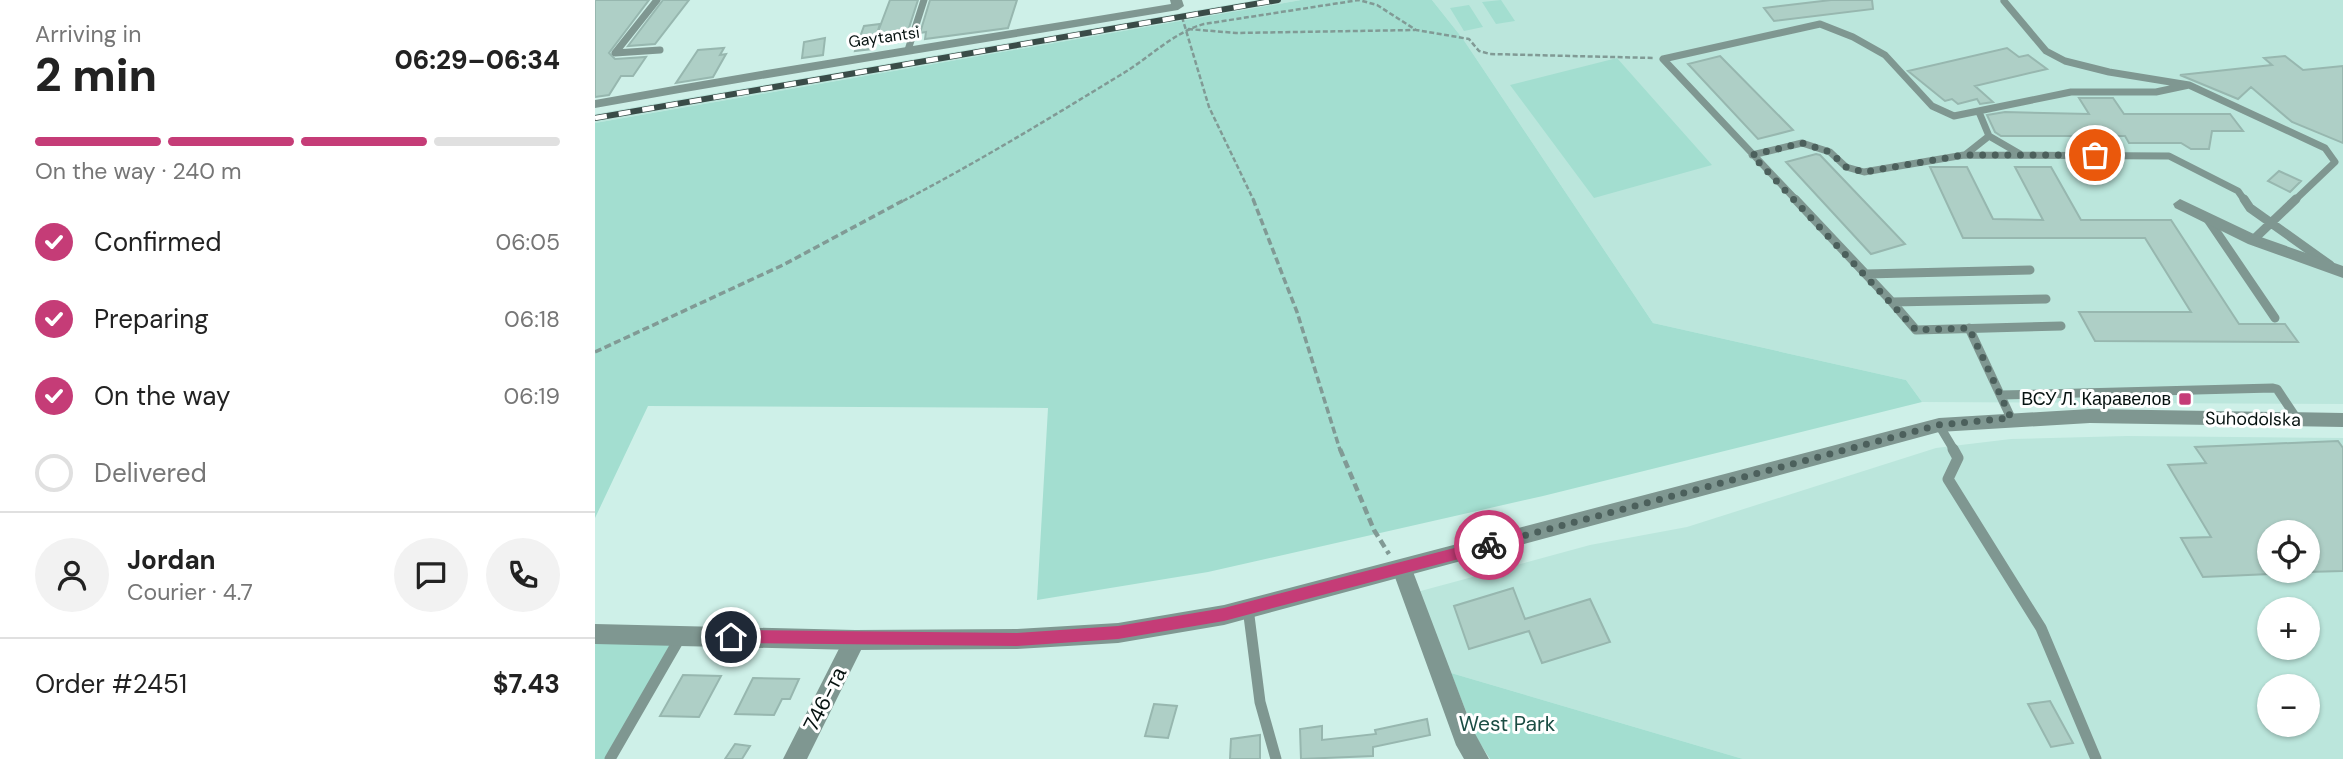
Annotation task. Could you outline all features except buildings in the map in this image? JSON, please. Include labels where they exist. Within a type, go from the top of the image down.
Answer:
[{"type":"street","name":"Gaytantsi","points":[[595,104],[827,62],[1178,8]]},
{"type":"street","points":[[2180,204],[2253,240],[2337,269]]},
{"type":"street","name":"Suhodolska","points":[[595,634],[855,640],[1017,639],[1118,633],[1248,608],[1402,569],[1938,425],[2011,418],[2343,420]]},
{"type":"street","points":[[1402,569],[1464,737],[1477,759]]},
{"type":"street","name":"746-та","points":[[795,759],[855,640]]},
{"type":"lane","points":[[657,0],[615,53],[660,50]]},
{"type":"lane","points":[[908,50],[924,0]]},
{"type":"lane","points":[[2004,1],[2046,51],[2065,61],[2109,72],[2189,85],[2325,148],[2335,162],[2274,223],[2253,240]]},
{"type":"lane","points":[[1663,59],[1820,24],[1834,28],[1886,55],[1912,87],[1942,114],[1954,116],[2071,92],[2156,92],[2189,85]]},
{"type":"lane","points":[[1663,59],[1916,330],[2061,326]]},
{"type":"lane","points":[[1979,112],[1989,136],[2021,155]]},
{"type":"lane","points":[[1964,155],[1989,136]]},
{"type":"lane","points":[[1752,155],[1802,143],[1830,152],[1846,167],[1864,172],[1964,155],[2169,156],[2238,191],[2249,208],[2337,269]]},
{"type":"lane","points":[[2207,218],[2275,318]]},
{"type":"lane","points":[[1866,275],[2030,270]]},
{"type":"lane","points":[[1892,302],[2046,299]]},
{"type":"lane","points":[[1969,328],[2011,418]]},
{"type":"lane","points":[[2001,395],[2273,388],[2277,389],[2297,419]]},
{"type":"lane","points":[[1938,425],[1958,458],[1948,479],[2042,628],[2096,759]]},
{"type":"lane","points":[[1248,608],[1260,702],[1276,759]]},
{"type":"lane","points":[[610,759],[681,636]]},
{"type":"path","points":[[595,352],[783,265],[977,162],[1149,58],[1186,29],[1359,0],[1388,11],[1402,24],[1416,30]]},
{"type":"path","points":[[1178,8],[1209,107],[1251,194],[1297,312],[1346,469],[1385,549],[1402,569]]},
{"type":"path","points":[[1186,29],[1236,33],[1416,30],[1469,39],[1479,51],[1490,54],[1663,59]]},
{"type":"shaded area","points":[[1256,0],[1301,0],[595,123],[595,114]]},
{"type":"shaded area","points":[[1432,0],[2343,0],[2343,404],[1922,402],[1906,380],[1653,323],[1463,39]]},
{"type":"shaded area","points":[[2127,436],[2343,438],[2343,759],[1743,759],[1451,673],[1417,592],[1590,545],[1687,527],[1936,448],[2011,439]]},
{"type":"green space","points":[[1301,0],[1432,0],[1463,39],[1653,323],[1906,380],[1922,402],[1543,496],[1208,572],[1037,600],[1048,408],[648,406],[595,518],[595,123]]},
{"type":"green space","points":[[1501,0],[1515,21],[1496,24],[1482,2]]},
{"type":"green space","points":[[1469,5],[1483,27],[1464,31],[1450,8]]},
{"type":"green space","points":[[1617,58],[1712,165],[1594,198],[1510,85]]},
{"type":"green space","points":[[595,634],[681,636],[610,759],[595,759]]},
{"type":"green space","name":"West Park","points":[[1451,673],[1743,759],[1490,759],[1476,737]]},
{"type":"railway","points":[[595,118],[1278,0]]},
{"type":"way so far","points":[[1489,545],[1938,425],[2011,418],[1969,328],[1916,330],[1752,155],[1802,143],[1830,152],[1846,167],[1864,172],[1964,155],[2095,155]]},
{"type":"place","name":"ВСУ Л. Каравелов","points":[[2185,399]]},
{"type":"route","points":[[731,637],[855,640],[1017,639],[1118,633],[1224,615],[1489,545]]}]
